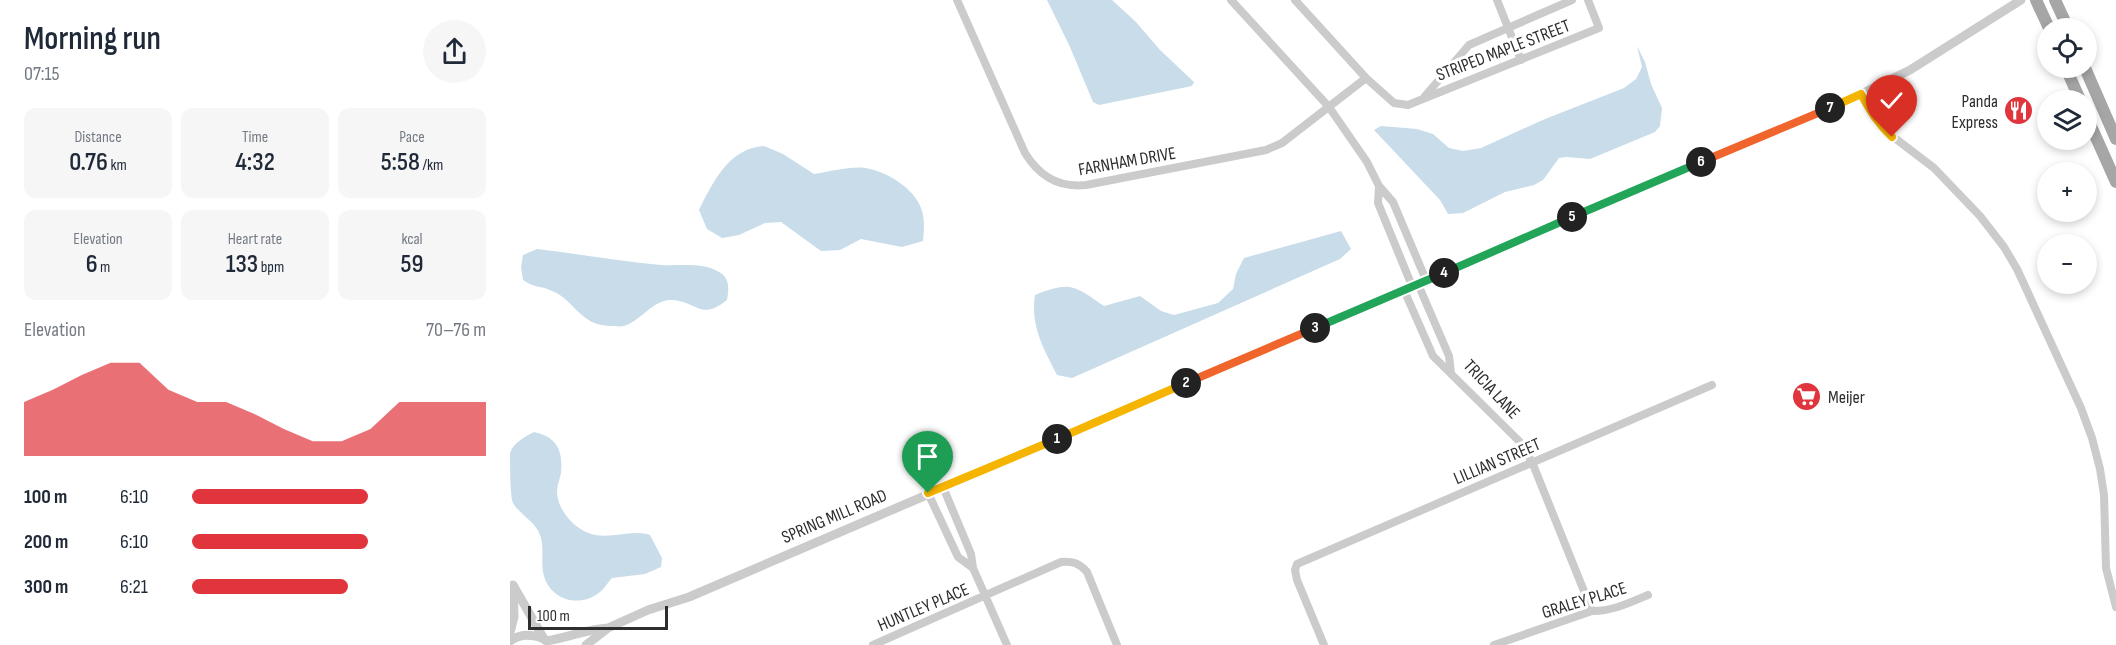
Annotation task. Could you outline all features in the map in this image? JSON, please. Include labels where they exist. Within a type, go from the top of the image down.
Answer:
[{"type":"main road","points":[[2036,0],[2044,18]]},
{"type":"main road","points":[[2055,0],[2063,18]]},
{"type":"main road","points":[[2089,78],[2116,139]]},
{"type":"main road","points":[[2097,140],[2116,182]]},
{"type":"street","name":"FARNHAM DRIVE","points":[[957,0],[1025,153],[1040,171],[1062,184],[1086,185],[1266,150],[1282,143],[1366,78]]},
{"type":"street","points":[[1232,0],[1329,107],[1367,162],[1378,186],[1393,202],[1433,356],[1451,373]]},
{"type":"street","name":"STRIPED MAPLE STREET","points":[[1295,0],[1366,78],[1394,103],[1408,105],[1599,28],[1588,0]]},
{"type":"street","points":[[1497,0],[1521,60]]},
{"type":"street","name":"STRIPED MAPLE STREET","points":[[1424,97],[1468,45],[1572,0]]},
{"type":"street","name":"SPRING MILL ROAD","points":[[586,645],[608,628],[648,610],[689,597],[1861,94],[1910,70],[2020,0]]},
{"type":"street","points":[[1861,94],[1879,126],[1934,168],[1980,216],[2004,247],[2017,269],[2081,408],[2091,438],[2103,486],[2106,568],[2116,604]]},
{"type":"street","points":[[1378,186],[1378,203],[1415,285]]},
{"type":"street","name":"TRICIA LANE","points":[[1415,285],[1449,356],[1451,373],[1521,443],[1532,462],[1592,611]]},
{"type":"street","name":"LILLIAN STREET","points":[[1324,645],[1297,580],[1296,567],[1305,559],[1712,385]]},
{"type":"street","points":[[943,487],[971,554],[973,568],[1007,645]]},
{"type":"street","points":[[928,493],[958,557],[973,568]]},
{"type":"street","name":"HUNTLEY PLACE","points":[[873,645],[1061,562],[1073,561],[1087,572],[1117,645]]},
{"type":"street","points":[[510,632],[514,617],[512,581]]},
{"type":"street","points":[[512,581],[547,642]]},
{"type":"street","name":"GRALEY PLACE","points":[[1494,645],[1592,611],[1616,609],[1648,595]]},
{"type":"street","name":"SPRING MILL ROAD","points":[[510,641],[525,635],[535,635],[547,642],[593,628],[608,628]]},
{"type":"water","points":[[1047,0],[1112,0],[1194,82],[1192,86],[1099,105],[1093,102]]},
{"type":"water","points":[[1637,46],[1662,108],[1660,126],[1655,132],[1590,159],[1559,158],[1543,180],[1534,185],[1505,192],[1463,213],[1448,214],[1440,200],[1374,130],[1381,126],[1417,129],[1433,134],[1449,148],[1463,151],[1481,148],[1545,119],[1624,88],[1636,79],[1642,67]]},
{"type":"water","points":[[764,146],[783,154],[814,174],[847,168],[865,168],[890,177],[906,187],[921,208],[923,241],[902,247],[861,239],[840,250],[821,251],[781,222],[765,223],[739,235],[722,238],[707,229],[699,210],[716,178],[741,153]]},
{"type":"water","points":[[1341,231],[1351,249],[1340,259],[1072,378],[1057,375],[1039,337],[1034,317],[1035,295],[1057,288],[1071,287],[1104,306],[1140,296],[1161,311],[1174,315],[1218,303],[1233,289],[1236,274],[1244,258]]},
{"type":"water","points":[[537,249],[661,265],[706,267],[725,277],[728,288],[727,300],[705,310],[681,301],[665,301],[653,306],[636,320],[624,326],[600,325],[584,317],[560,295],[523,280],[521,267],[523,255]]},
{"type":"water","points":[[534,432],[548,437],[557,446],[561,458],[561,473],[557,489],[559,504],[570,520],[580,529],[594,535],[642,533],[650,535],[662,558],[661,567],[645,574],[612,578],[600,592],[584,600],[568,599],[553,591],[544,576],[542,545],[538,530],[513,503],[511,493],[510,453],[517,443]]},
{"type":"place","name":"Panda Express","points":[[2019,111]]},
{"type":"place","name":"Meijer","points":[[1807,397]]},
{"type":"route","points":[[928,493],[1861,94],[1879,126],[1892,137]]}]
